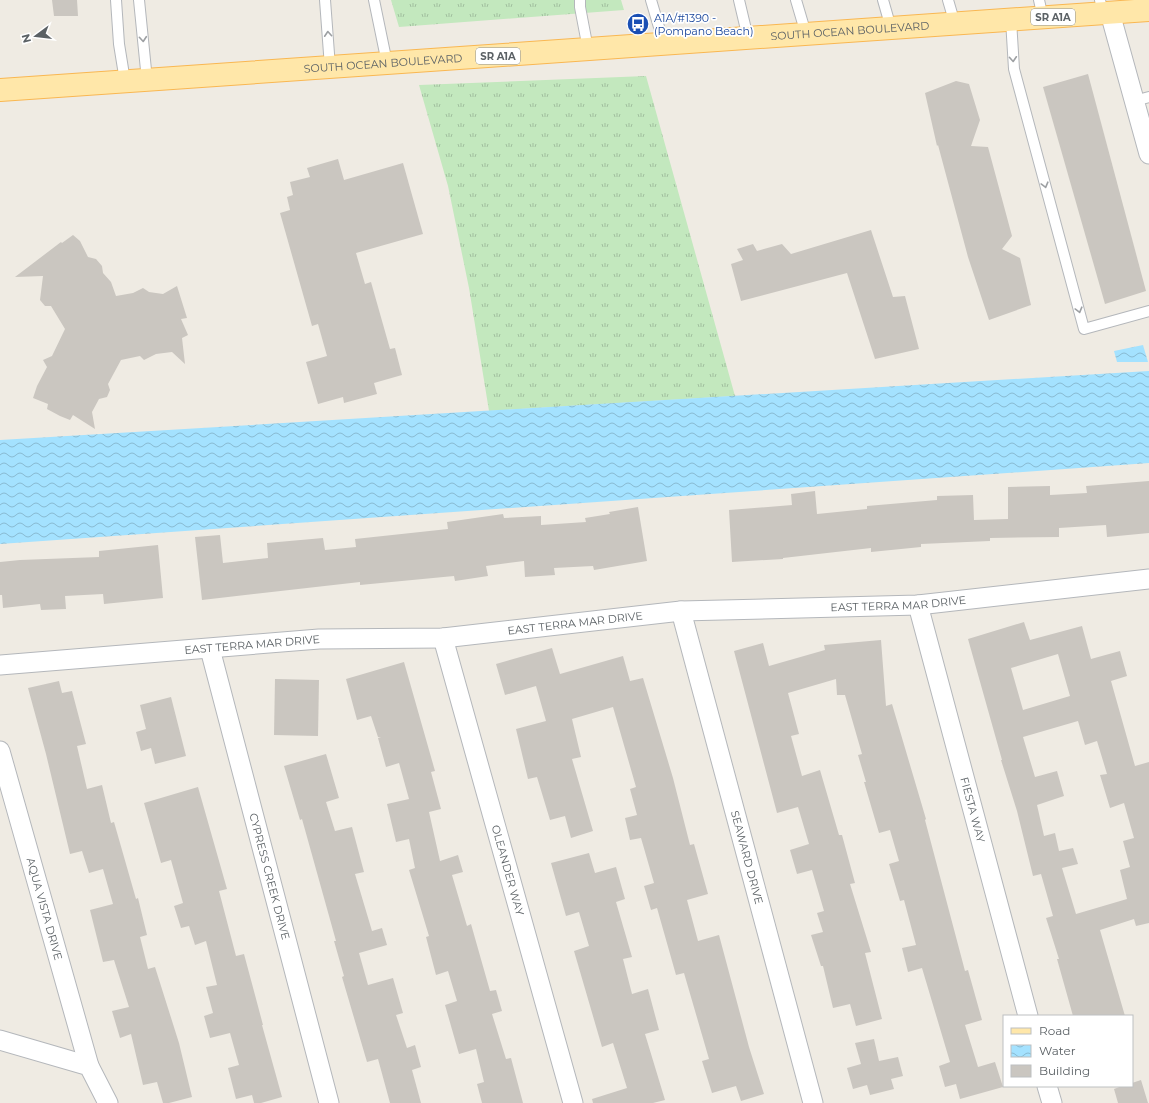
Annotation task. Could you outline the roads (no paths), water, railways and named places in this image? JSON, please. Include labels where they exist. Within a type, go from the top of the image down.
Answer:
[{"type":"main road","name":"SOUTH OCEAN BOULEVARD","points":[[0,90],[1011,20],[1041,9],[1149,10]]},
{"type":"street","points":[[1104,9],[1142,99],[1149,154]]},
{"type":"street","name":"EAST TERRA MAR DRIVE","points":[[0,665],[318,639],[443,638],[681,611],[918,604],[1149,579]]},
{"type":"street","name":"FIESTA WAY","points":[[918,604],[1028,1015]]},
{"type":"street","name":"SEAWARD DRIVE","points":[[681,611],[813,1103]]},
{"type":"street","name":"OLEANDER WAY","points":[[443,638],[573,1103]]},
{"type":"street","name":"CYPRESS CREEK DRIVE","points":[[210,649],[329,1103]]},
{"type":"street","name":"AQUA VISTA DRIVE","points":[[0,752],[89,1066],[108,1103]]},
{"type":"street","points":[[0,1040],[89,1066]]},
{"type":"street","points":[[1047,1087],[1052,1103]]},
{"type":"lane","points":[[116,0],[119,44],[125,81]]},
{"type":"lane","points":[[140,0],[147,80]]},
{"type":"lane","points":[[326,0],[330,67]]},
{"type":"lane","points":[[374,0],[387,63]]},
{"type":"lane","points":[[580,0],[588,49]]},
{"type":"lane","points":[[651,0],[664,44]]},
{"type":"lane","points":[[738,0],[748,38]]},
{"type":"lane","points":[[796,0],[806,34]]},
{"type":"lane","points":[[884,0],[891,28]]},
{"type":"lane","points":[[948,0],[955,24]]},
{"type":"lane","points":[[1011,20],[1014,69],[1084,329],[1149,311]]},
{"type":"water","points":[[1143,345],[1148,362],[1117,362],[1114,351]]},
{"type":"water","points":[[1149,371],[1149,463],[0,544],[0,440]]},
{"type":"place","name":"A1A/#1390 - (Pompano Beach)","points":[[638,24]]}]
